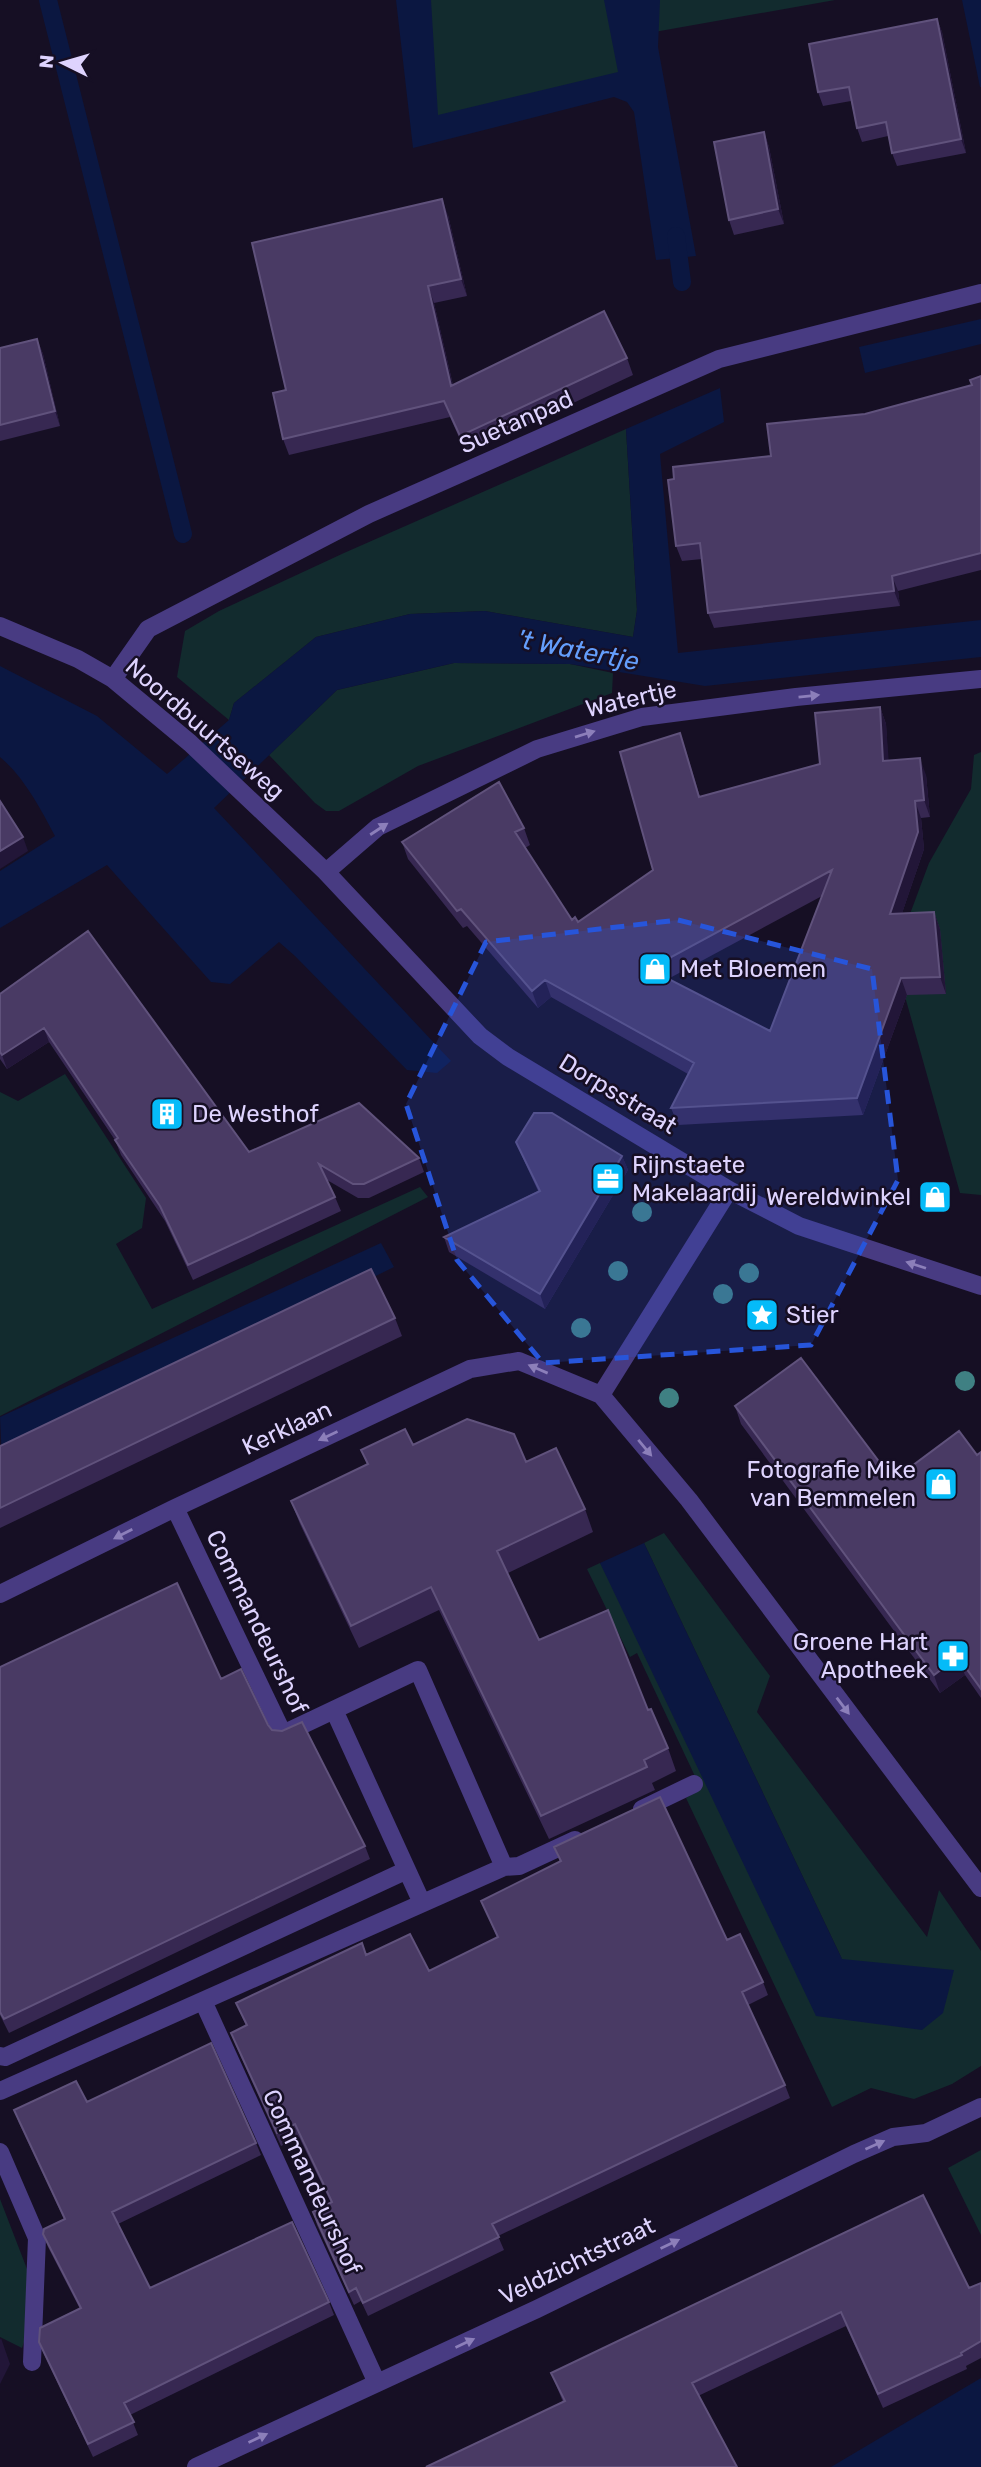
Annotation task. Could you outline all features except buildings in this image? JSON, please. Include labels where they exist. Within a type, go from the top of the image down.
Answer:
[{"type":"street","name":"Suetanpad","points":[[113,679],[148,629],[369,514],[719,359],[981,293]]},
{"type":"street","name":"Noordbuurtseweg","points":[[0,626],[78,659],[113,679],[190,743],[326,872]]},
{"type":"street","name":"Watertje","points":[[326,872],[378,827],[390,821],[537,749],[642,717],[796,697],[981,678]]},
{"type":"street","name":"Dorpsstraat","points":[[326,872],[480,1036],[508,1057],[729,1190],[799,1226],[981,1286]]},
{"type":"street","points":[[729,1190],[601,1395],[689,1500],[981,1888]]},
{"type":"street","name":"Kerklaan","points":[[0,1594],[470,1369],[519,1360],[601,1395]]},
{"type":"street","name":"Commandeurshof","points":[[175,1508],[283,1734],[418,1671],[504,1867]]},
{"type":"street","points":[[334,1710],[422,1903]]},
{"type":"street","points":[[632,1813],[694,1784]]},
{"type":"street","points":[[0,2091],[504,1867],[519,1866],[594,1831]]},
{"type":"street","points":[[0,2056],[5,2057],[407,1870]]},
{"type":"street","points":[[225,1955],[239,1985]]},
{"type":"street","name":"Commandeurshof","points":[[203,2001],[377,2383]]},
{"type":"street","points":[[51,2035],[66,2062]]},
{"type":"street","name":"Veldzichtstraat","points":[[197,2467],[537,2309],[853,2154],[893,2137],[926,2133],[981,2107]]},
{"type":"street","points":[[0,2151],[37,2238],[32,2362]]},
{"type":"highlighted area","points":[[678,920],[872,969],[898,1180],[811,1345],[543,1363],[457,1260],[406,1104],[486,942]]},
{"type":"green space","points":[[417,0],[835,0],[643,34],[644,82],[426,129]]},
{"type":"green space","points":[[626,429],[637,610],[633,637],[485,611],[410,614],[316,637],[234,703],[229,720],[177,677],[185,631],[219,611]]},
{"type":"green space","points":[[454,663],[570,664],[613,673],[612,693],[418,766],[339,811],[326,811],[315,803],[269,755],[337,690]]},
{"type":"green space","points":[[981,752],[981,1195],[960,1193],[906,1000],[901,965],[904,930],[929,863],[971,789],[974,755]]},
{"type":"green space","points":[[65,1074],[146,1198],[142,1228],[116,1244],[152,1309],[420,1187],[428,1197],[0,1416],[0,1092],[18,1101]]},
{"type":"green space","points":[[664,1533],[770,1676],[757,1712],[927,1937],[939,1890],[981,1951],[981,2066],[952,2084],[914,2099],[871,2088],[832,2107],[686,1798],[701,1789],[637,1653],[630,1657],[587,1569],[600,1563],[842,1959],[644,1543]]},
{"type":"green space","points":[[981,2150],[981,2235],[948,2168]]},
{"type":"green space","points":[[0,2199],[27,2269],[31,2321],[22,2348],[0,2337]]},
{"type":"water","points":[[396,0],[431,0],[438,115],[618,72],[604,0],[660,0],[658,47],[696,256],[656,260],[634,112],[627,102],[614,97],[413,148]]},
{"type":"water","points":[[962,0],[981,0],[981,87],[980,87]]},
{"type":"water","points":[[981,319],[981,344],[865,373],[859,347]]},
{"type":"water","name":"'t Watertje","points":[[720,388],[724,422],[660,454],[678,653],[981,620],[981,657],[705,686],[570,664],[454,663],[337,690],[214,808],[451,1061],[437,1073],[407,1070],[279,942],[230,984],[211,982],[107,865],[0,928],[0,871],[55,836],[24,783],[0,757],[0,666],[97,716],[167,774],[229,720],[234,703],[316,637],[410,614],[485,611],[633,637],[637,610],[626,429]]},
{"type":"water","points":[[381,1243],[394,1267],[2,1460],[0,1417]]},
{"type":"water","points":[[644,1543],[842,1959],[954,1970],[943,2013],[922,2030],[816,2016],[600,1563]]},
{"type":"water","points":[[981,2378],[981,2467],[831,2467]]},
{"type":"waterway","points":[[48,0],[183,534]]},
{"type":"waterway","points":[[676,236],[682,282]]},
{"type":"place","name":"Met Bloemen","points":[[655,969]]},
{"type":"place","name":"De Westhof","points":[[167,1114]]},
{"type":"place","name":"Rijnstaete Makelaardij","points":[[608,1179]]},
{"type":"place","name":"Wereldwinkel","points":[[935,1197]]},
{"type":"place","name":"Stier","points":[[762,1315]]},
{"type":"place","name":"Fotografie Mike van Bemmelen","points":[[941,1484]]},
{"type":"place","name":"Groene Hart Apotheek","points":[[953,1656]]}]
